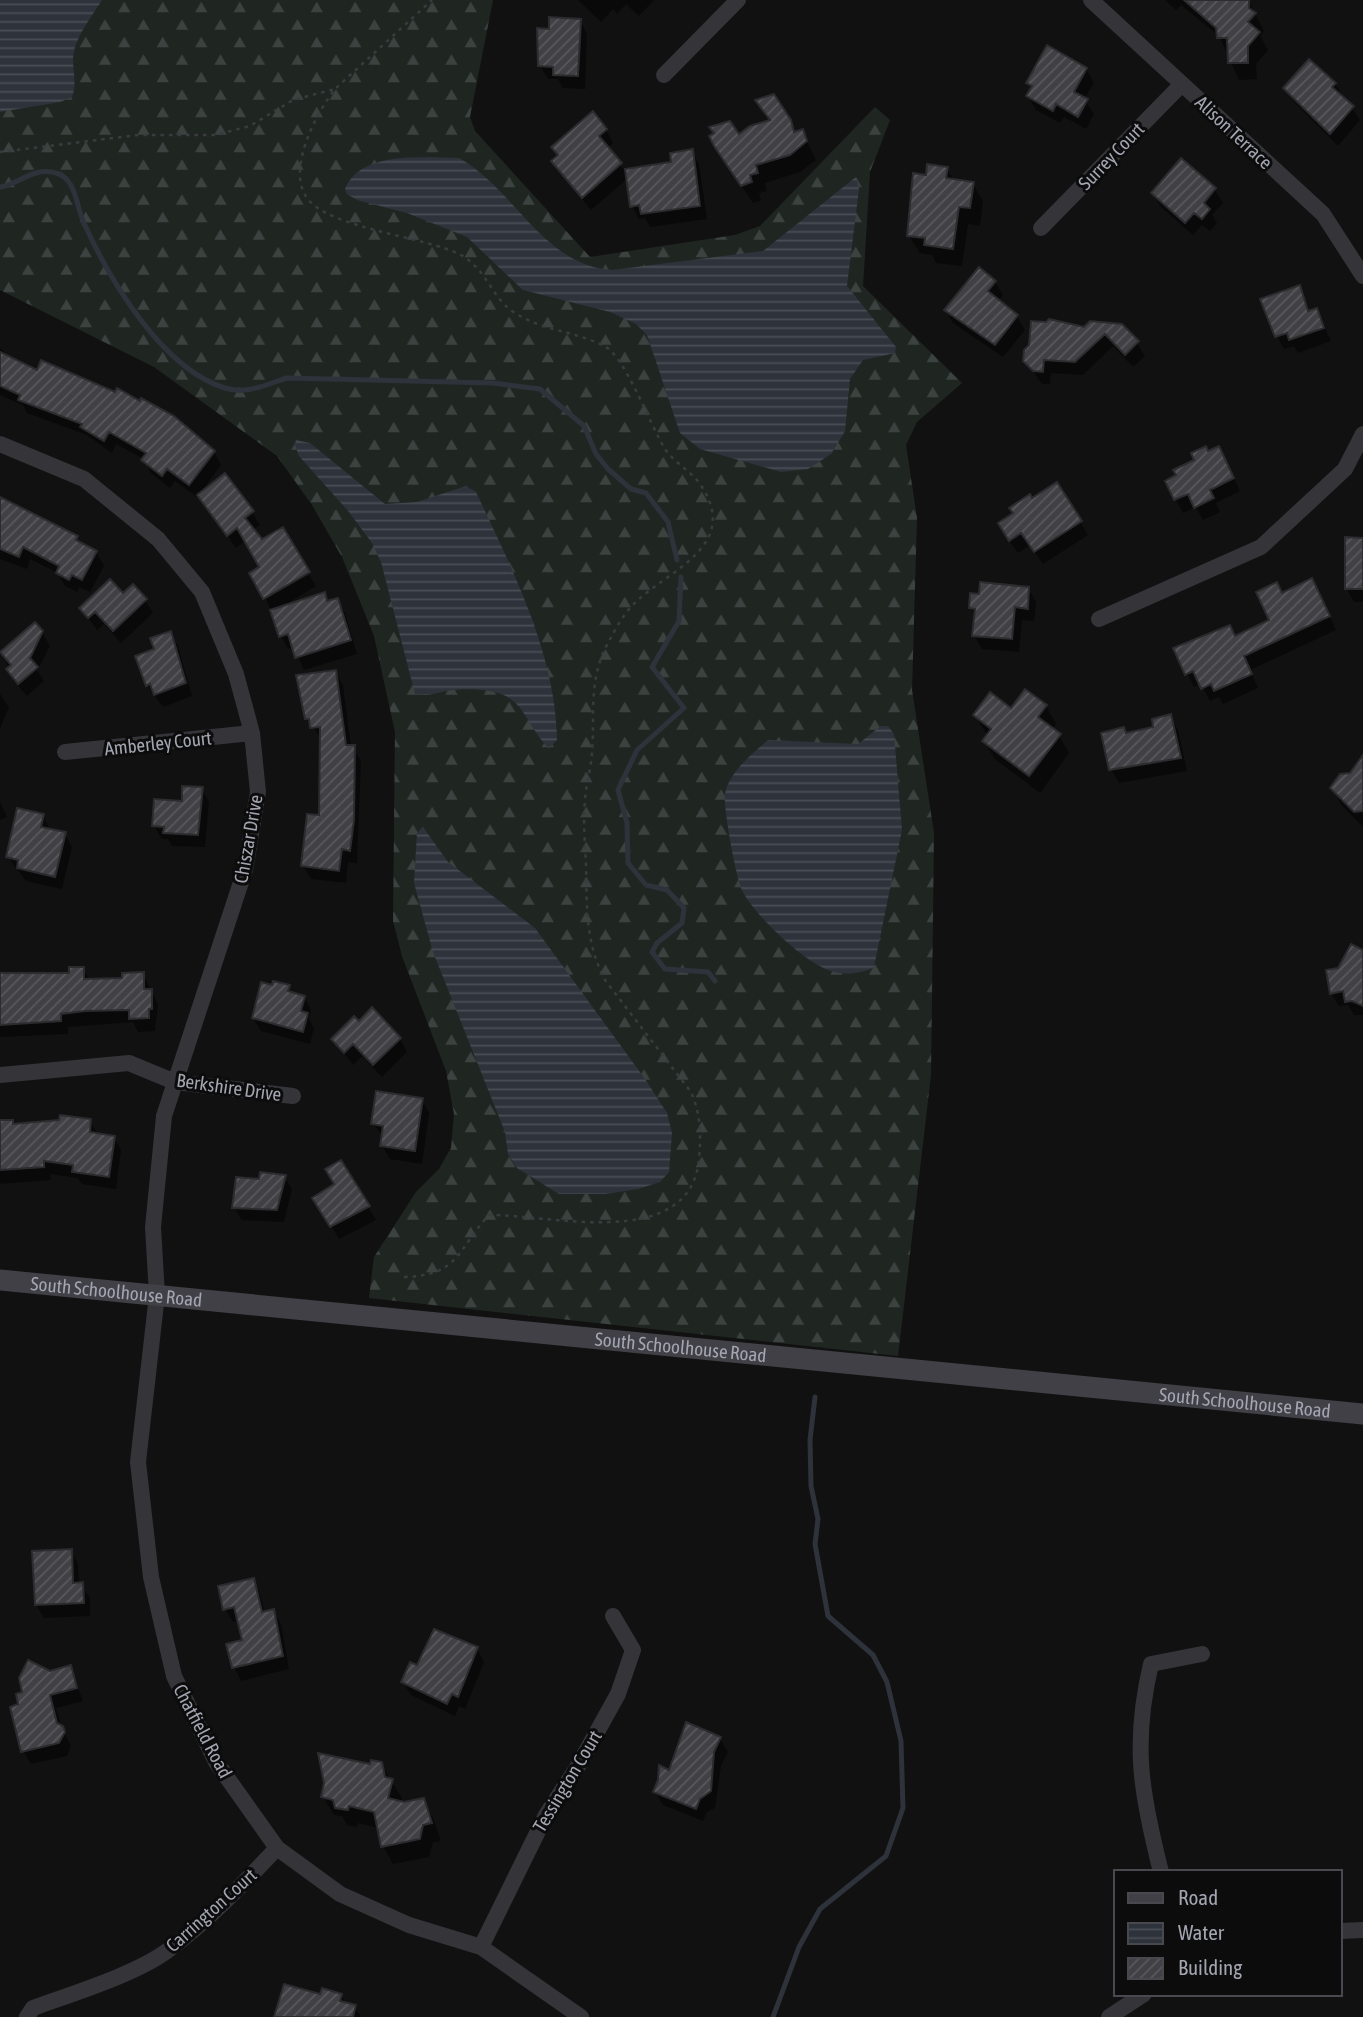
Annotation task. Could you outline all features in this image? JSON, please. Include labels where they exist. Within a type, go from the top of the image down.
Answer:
[{"type":"street","points":[[664,75],[738,0]]},
{"type":"street","name":"Alison Terrace","points":[[1091,0],[1323,214],[1363,276]]},
{"type":"street","name":"Surrey Court","points":[[1041,228],[1182,84]]},
{"type":"street","points":[[1099,619],[1261,547],[1358,458],[1363,434]]},
{"type":"street","name":"Chiszar Drive","points":[[0,444],[84,479],[158,539],[202,592],[236,674],[252,733],[258,792],[245,870],[164,1116],[153,1227],[157,1295]]},
{"type":"street","name":"Amberley Court","points":[[65,752],[252,733]]},
{"type":"street","name":"Berkshire Drive","points":[[0,1075],[129,1063],[175,1082],[293,1096]]},
{"type":"street","name":"South Schoolhouse Road","points":[[0,1280],[1363,1414]]},
{"type":"street","name":"Chatfield Road","points":[[157,1295],[138,1462],[151,1577],[174,1676],[216,1762],[277,1848],[340,1894],[409,1925],[481,1947],[581,2017]]},
{"type":"street","name":"Tessington Court","points":[[481,1947],[545,1815],[578,1766],[618,1693],[633,1650],[613,1616]]},
{"type":"street","points":[[1161,1870],[1138,1761],[1142,1701],[1151,1664],[1202,1654]]},
{"type":"street","name":"Carrington Court","points":[[27,2017],[33,2008],[95,1986],[165,1953],[230,1898],[277,1848]]},
{"type":"street","points":[[1342,1931],[1363,1930]]},
{"type":"street","points":[[1109,2017],[1141,1996]]},
{"type":"path","points":[[404,1277],[441,1272],[453,1263],[489,1215],[573,1223],[638,1219],[670,1208],[691,1185],[699,1151],[698,1109],[691,1092],[605,980],[592,951],[586,920],[585,800],[593,751],[595,673],[606,646],[636,601],[705,547],[711,528],[710,511],[701,486],[668,453],[621,363],[608,348],[524,318],[501,302],[478,267],[463,256],[441,246],[337,216],[307,198],[301,181],[306,143],[322,106],[335,89],[432,0]]},
{"type":"path","points":[[0,152],[138,135],[215,135],[250,126],[293,100],[335,89]]},
{"type":"green space","points":[[0,0],[493,0],[470,117],[475,131],[590,257],[735,235],[760,226],[875,107],[890,120],[870,172],[863,286],[962,383],[917,422],[906,445],[917,518],[912,690],[934,833],[931,1075],[898,1356],[369,1298],[374,1257],[416,1192],[439,1169],[451,1148],[454,1114],[446,1071],[402,956],[393,921],[395,732],[374,636],[342,557],[312,505],[277,456],[154,367],[0,290]]},
{"type":"water","points":[[0,0],[102,0],[76,43],[72,97],[60,102],[0,112]]},
{"type":"water","points":[[412,158],[459,158],[497,188],[530,224],[566,255],[588,265],[612,270],[763,251],[856,177],[859,189],[847,286],[896,347],[895,353],[863,360],[850,379],[845,431],[831,454],[808,469],[781,472],[700,449],[680,433],[647,335],[636,324],[610,312],[523,290],[467,237],[407,213],[357,200],[347,194],[345,189],[353,176],[379,162]]},
{"type":"water","points":[[296,440],[310,443],[385,504],[417,502],[466,486],[476,492],[517,582],[540,644],[555,708],[557,740],[549,748],[522,710],[506,696],[472,689],[415,694],[381,562],[372,543],[349,512],[299,456]]},
{"type":"water","points":[[881,726],[888,726],[894,734],[902,830],[874,967],[858,973],[839,973],[817,965],[805,957],[768,924],[748,900],[739,883],[733,858],[725,794],[736,771],[768,740],[858,744]]},
{"type":"water","points":[[423,827],[448,862],[535,928],[645,1079],[667,1113],[672,1133],[669,1172],[660,1182],[638,1189],[605,1194],[559,1194],[517,1168],[508,1154],[505,1132],[433,952],[414,883],[417,833]]},
{"type":"building","points":[[1184,0],[1249,0],[1249,8],[1256,13],[1248,22],[1260,32],[1248,46],[1248,63],[1228,63],[1227,38],[1217,38],[1216,28]]},
{"type":"building","points":[[549,17],[581,19],[578,76],[553,75],[553,67],[538,66],[537,28],[549,29]]},
{"type":"building","points":[[1047,45],[1087,68],[1074,92],[1088,99],[1078,117],[1056,104],[1053,111],[1026,96],[1032,86],[1026,83]]},
{"type":"building","points":[[1309,59],[1336,83],[1332,87],[1354,106],[1330,134],[1283,88]]},
{"type":"building","points":[[774,94],[791,120],[794,132],[803,129],[807,141],[790,155],[756,165],[758,173],[750,175],[752,182],[741,186],[714,146],[709,136],[714,133],[709,127],[730,121],[739,134],[750,126],[770,120],[755,100]]},
{"type":"building","points":[[593,111],[607,129],[599,136],[622,163],[582,198],[551,161],[558,155],[551,147]]},
{"type":"building","points":[[693,149],[700,206],[641,214],[639,205],[630,207],[625,169],[671,162],[670,153]]},
{"type":"building","points":[[1181,158],[1216,188],[1204,203],[1210,209],[1202,219],[1194,213],[1185,223],[1151,193]]},
{"type":"building","points":[[927,164],[948,167],[946,178],[974,182],[970,208],[959,207],[953,249],[924,245],[925,238],[907,236],[913,173],[926,175]]},
{"type":"building","points":[[979,267],[996,281],[988,291],[1018,315],[995,345],[944,310]]},
{"type":"building","points":[[1300,285],[1308,311],[1317,308],[1324,328],[1289,340],[1287,333],[1275,337],[1260,299]]},
{"type":"building","points":[[1049,319],[1084,327],[1090,321],[1122,324],[1139,341],[1125,355],[1105,334],[1075,362],[1044,360],[1043,372],[1033,371],[1023,361],[1024,350],[1029,345],[1031,321],[1046,322]]},
{"type":"building","points":[[0,352],[37,370],[41,360],[115,392],[117,388],[140,401],[141,398],[174,416],[215,451],[189,485],[167,469],[162,476],[141,460],[146,453],[109,432],[104,441],[80,427],[82,424],[18,400],[20,395],[0,386]]},
{"type":"building","points":[[1206,446],[1208,451],[1219,446],[1234,478],[1210,490],[1214,498],[1194,508],[1188,494],[1174,500],[1165,481],[1176,475],[1173,470],[1194,460],[1191,453]]},
{"type":"building","points":[[225,473],[254,511],[245,518],[262,539],[283,527],[310,572],[263,599],[249,573],[259,567],[237,528],[227,536],[197,495]]},
{"type":"building","points":[[1057,482],[1082,521],[1034,552],[1021,533],[1009,541],[998,523],[1013,513],[1009,508],[1030,494],[1032,498]]},
{"type":"building","points":[[0,497],[78,536],[76,540],[97,551],[82,580],[72,575],[69,580],[56,573],[59,566],[23,547],[19,557],[0,549]]},
{"type":"building","points":[[1345,537],[1363,538],[1363,589],[1345,589]]},
{"type":"building","points":[[1312,578],[1330,616],[1244,656],[1252,674],[1214,691],[1211,684],[1201,689],[1193,671],[1185,675],[1173,648],[1230,625],[1235,636],[1269,620],[1256,592],[1277,582],[1282,593]]},
{"type":"building","points":[[110,579],[123,593],[133,584],[147,599],[113,631],[95,612],[88,618],[79,608]]},
{"type":"building","points":[[980,582],[1029,587],[1028,609],[1015,607],[1012,639],[972,636],[975,609],[969,608],[970,593],[979,594]]},
{"type":"building","points":[[325,592],[327,601],[338,598],[351,640],[295,658],[288,634],[279,637],[270,610]]},
{"type":"building","points":[[35,622],[43,631],[30,658],[38,667],[18,684],[6,669],[11,665],[0,652]]},
{"type":"building","points":[[171,631],[186,683],[154,695],[150,684],[146,686],[135,656],[154,649],[150,638]]},
{"type":"building","points":[[336,670],[346,745],[355,745],[354,820],[350,851],[342,849],[339,871],[301,866],[307,814],[319,815],[320,727],[310,728],[309,719],[305,719],[296,675]]},
{"type":"building","points":[[1025,689],[1047,705],[1038,717],[1061,734],[1029,776],[982,741],[991,729],[973,715],[990,692],[1011,708]]},
{"type":"building","points":[[1171,714],[1181,758],[1109,770],[1101,733],[1124,727],[1126,733],[1153,727],[1152,719]]},
{"type":"building","points":[[1363,755],[1363,811],[1354,812],[1330,788],[1340,774],[1350,773]]},
{"type":"building","points":[[182,786],[203,787],[198,835],[163,833],[164,827],[152,826],[154,799],[182,801]]},
{"type":"building","points":[[17,808],[44,814],[41,827],[66,832],[55,877],[17,868],[18,860],[6,857]]},
{"type":"building","points":[[1351,944],[1363,950],[1363,1006],[1352,1001],[1345,1002],[1343,991],[1330,994],[1326,970],[1338,968]]},
{"type":"building","points":[[69,967],[84,967],[84,979],[122,978],[122,973],[144,972],[144,989],[152,989],[149,1018],[129,1019],[129,1010],[85,1011],[61,1014],[61,1021],[0,1025],[0,973],[69,973]]},
{"type":"building","points":[[273,981],[290,985],[288,991],[305,996],[301,1011],[308,1013],[303,1032],[252,1018],[261,982],[272,985]]},
{"type":"building","points":[[372,1007],[401,1038],[373,1065],[353,1044],[344,1053],[331,1039],[354,1016],[359,1021]]},
{"type":"building","points":[[376,1091],[423,1098],[415,1151],[380,1146],[383,1126],[371,1124]]},
{"type":"building","points":[[60,1115],[91,1119],[90,1132],[115,1136],[109,1177],[72,1172],[73,1165],[44,1161],[44,1167],[0,1170],[0,1120],[13,1120],[13,1124],[59,1120]]},
{"type":"building","points":[[341,1160],[370,1206],[330,1227],[312,1198],[334,1184],[325,1169]]},
{"type":"building","points":[[260,1172],[286,1175],[277,1210],[232,1208],[236,1177],[259,1179]]},
{"type":"building","points":[[72,1549],[73,1583],[83,1582],[84,1603],[35,1605],[32,1551]]},
{"type":"building","points":[[254,1578],[262,1612],[274,1609],[283,1656],[232,1668],[226,1644],[242,1640],[234,1607],[223,1610],[218,1586]]},
{"type":"building","points":[[434,1629],[478,1647],[458,1697],[452,1694],[447,1704],[401,1682],[410,1662],[417,1665]]},
{"type":"building","points":[[28,1660],[50,1671],[71,1665],[77,1688],[50,1695],[57,1723],[63,1726],[65,1732],[59,1743],[21,1752],[10,1707],[18,1704],[16,1694],[22,1692],[19,1678]]},
{"type":"building","points":[[686,1722],[721,1737],[714,1752],[711,1791],[700,1799],[696,1809],[653,1792],[658,1780],[659,1765],[669,1770]]},
{"type":"building","points":[[318,1753],[370,1764],[371,1760],[382,1762],[385,1777],[393,1779],[388,1798],[404,1802],[424,1798],[432,1823],[423,1825],[420,1839],[381,1847],[374,1812],[349,1806],[348,1810],[335,1808],[333,1800],[321,1797],[324,1783]]},
{"type":"building","points":[[284,1984],[320,1994],[322,1988],[342,1994],[340,2001],[356,2005],[353,2017],[274,2017]]},
{"type":"waterway","points":[[0,187],[48,171],[68,180],[94,244],[140,319],[180,362],[202,378],[225,388],[249,389],[287,378],[493,383],[540,389],[584,426],[596,454],[608,469],[631,489],[646,493],[668,522],[677,560]]},
{"type":"waterway","points":[[681,577],[679,621],[652,667],[684,708],[637,750],[618,790],[627,823],[628,863],[646,885],[667,890],[684,908],[682,923],[657,943],[652,952],[665,969],[708,972],[715,981]]},
{"type":"waterway","points":[[773,2017],[799,1947],[820,1909],[886,1856],[903,1808],[901,1741],[887,1682],[873,1655],[828,1616],[815,1544],[818,1519],[811,1486],[810,1440],[815,1397]]}]
